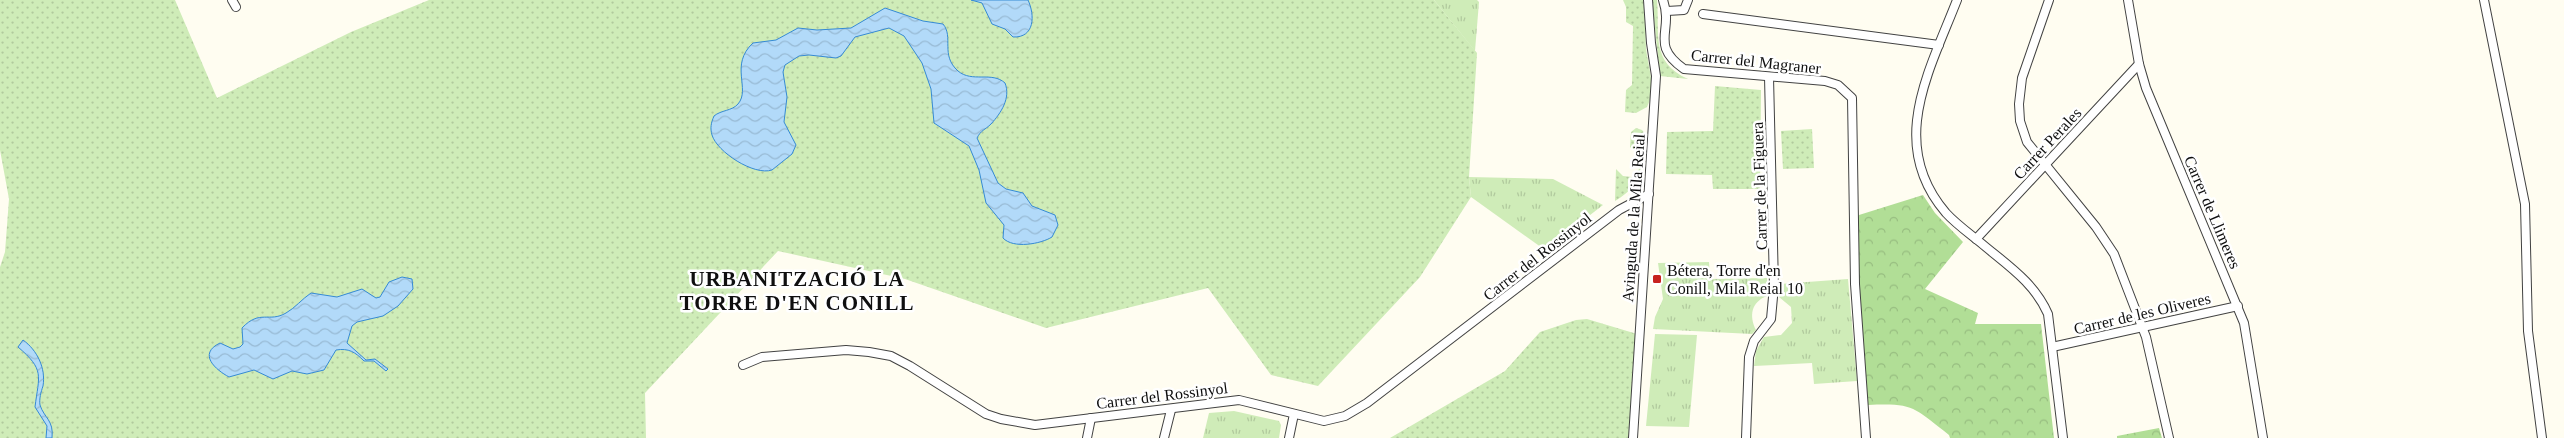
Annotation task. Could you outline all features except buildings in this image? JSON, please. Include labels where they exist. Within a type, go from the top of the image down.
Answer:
[{"type":"street","name":"Avinguda de la Mila Reial","points":[[1633,438],[1656,76],[1651,43],[1648,0]]},
{"type":"street","points":[[1663,0],[1666,11],[1684,10],[1688,0]]},
{"type":"street","points":[[1957,0],[1921,91],[1916,118],[1915,140],[1920,164],[1929,188],[1947,214],[2029,282],[2041,297],[2048,314],[2063,438]]},
{"type":"street","points":[[2049,0],[2022,78],[2019,104],[2020,121],[2027,142],[2096,227],[2114,254],[2142,327],[2169,438]]},
{"type":"street","name":"Carrer de Llimeres","points":[[2128,0],[2138,64],[2244,323],[2263,438]]},
{"type":"street","points":[[2484,0],[2525,204],[2528,331],[2542,438]]},
{"type":"street","name":"Carrer del Magraner","points":[[1666,11],[1667,24],[1663,33],[1667,55],[1684,69],[1838,84],[1852,98],[1856,284],[1866,438]]},
{"type":"street","points":[[1703,14],[1939,45]]},
{"type":"street","name":"Carrer Perales","points":[[1976,239],[2138,64]]},
{"type":"street","name":"Carrer de la Figuera","points":[[1746,438],[1749,357],[1754,341],[1771,319],[1774,293],[1769,77]]},
{"type":"street","name":"Carrer del Rossinyol","points":[[742,365],[762,357],[846,350],[869,352],[898,360],[986,414],[1001,419],[1035,425],[1171,410],[1239,400],[1324,421],[1345,416],[1367,403],[1619,210],[1649,194]]},
{"type":"street","name":"Carrer de les Oliveres","points":[[2052,347],[2238,306]]},
{"type":"street","points":[[1164,438],[1171,410]]},
{"type":"street","points":[[1289,438],[1294,414]]},
{"type":"street","points":[[1087,438],[1091,418]]},
{"type":"green space","points":[[0,0],[175,0],[217,98],[351,32],[429,0],[1434,0],[1477,53],[1469,177],[1471,197],[1420,277],[1318,386],[1271,375],[1208,288],[1046,328],[905,279],[778,251],[645,393],[646,438],[0,438],[0,267],[5,252],[9,199],[0,150]]},
{"type":"green space","points":[[1434,0],[1477,0],[1479,2],[1475,51]]},
{"type":"green space","points":[[1623,0],[1644,0],[1645,6],[1646,48],[1652,85],[1647,107],[1636,113],[1625,112],[1626,90],[1632,85],[1633,26],[1626,22],[1626,7]]},
{"type":"green space","points":[[1652,0],[1657,0],[1659,46],[1662,55],[1676,72],[1688,79],[1660,76]]},
{"type":"green space","points":[[1715,86],[1761,90],[1760,189],[1713,189],[1712,175],[1666,174],[1667,132],[1713,131]]},
{"type":"green space","points":[[1636,128],[1642,130],[1646,135],[1641,173],[1632,188],[1615,201],[1616,169],[1623,176],[1632,177],[1641,167],[1640,156],[1630,147],[1631,132]]},
{"type":"green space","points":[[1812,129],[1814,168],[1783,169],[1781,131]]},
{"type":"green space","points":[[1469,177],[1553,179],[1603,205],[1545,250],[1471,197]]},
{"type":"green space","points":[[1923,195],[1935,213],[1963,242],[1925,289],[1978,313],[1975,324],[2041,324],[2054,438],[1950,438],[1949,435],[1928,418],[1912,409],[1895,405],[1868,405],[1860,316],[1857,219],[1859,215]]},
{"type":"green space","points":[[1709,262],[1710,279],[1767,278],[1767,296],[1758,302],[1753,310],[1752,315],[1756,330],[1752,334],[1653,329],[1655,317],[1663,299],[1658,263]]},
{"type":"green space","points":[[1848,279],[1857,381],[1814,384],[1812,363],[1754,366],[1756,351],[1764,337],[1781,335],[1792,323],[1791,307],[1779,297],[1780,284]]},
{"type":"green space","points":[[1587,319],[1637,334],[1632,379],[1630,438],[1390,438],[1505,371],[1540,332],[1576,320]]},
{"type":"green space","points":[[1655,334],[1697,335],[1689,427],[1646,426]]},
{"type":"green space","points":[[1234,411],[1279,421],[1281,425],[1279,438],[1203,438],[1209,413]]},
{"type":"green space","points":[[2159,428],[2162,438],[2117,438],[2117,436]]},
{"type":"water","points":[[971,0],[1028,0],[1032,12],[1029,30],[1026,34],[1013,37],[1005,29],[992,24],[982,3]]},
{"type":"water","points":[[885,8],[923,21],[943,24],[946,29],[948,53],[958,71],[969,76],[994,78],[1005,83],[1007,94],[1004,105],[991,124],[977,138],[998,183],[1006,189],[1023,193],[1032,206],[1055,215],[1058,225],[1052,237],[1041,242],[1027,244],[1013,243],[1003,238],[1004,225],[986,203],[979,170],[969,146],[934,123],[931,89],[922,63],[904,36],[889,28],[855,37],[841,56],[836,58],[809,55],[799,56],[785,65],[783,72],[787,97],[784,122],[796,145],[792,154],[772,170],[764,171],[746,166],[728,155],[715,142],[711,130],[714,116],[738,104],[742,91],[742,60],[746,51],[753,43],[776,40],[798,28],[817,30],[851,28]]},
{"type":"water","points":[[402,277],[412,279],[413,289],[398,306],[383,316],[357,322],[352,326],[347,343],[366,360],[375,359],[388,369],[386,371],[374,361],[364,361],[348,350],[336,350],[324,370],[307,374],[292,371],[273,379],[254,370],[229,377],[211,362],[210,352],[213,347],[220,343],[233,349],[243,344],[242,328],[248,322],[259,318],[280,316],[292,309],[311,293],[337,297],[362,289],[376,298],[380,297],[389,282]]},
{"type":"water","points":[[23,340],[36,354],[42,366],[44,379],[40,405],[52,427],[52,438],[46,438],[47,426],[35,407],[38,374],[33,362],[18,347]]},
{"type":"place","name":"Bétera, Torre d'en Conill, Mila Reial 10","points":[[1657,279]]},
{"type":"district","name":"URBANITZACIÓ LA TORRE D'EN CONILL","points":[[797,291]]}]
